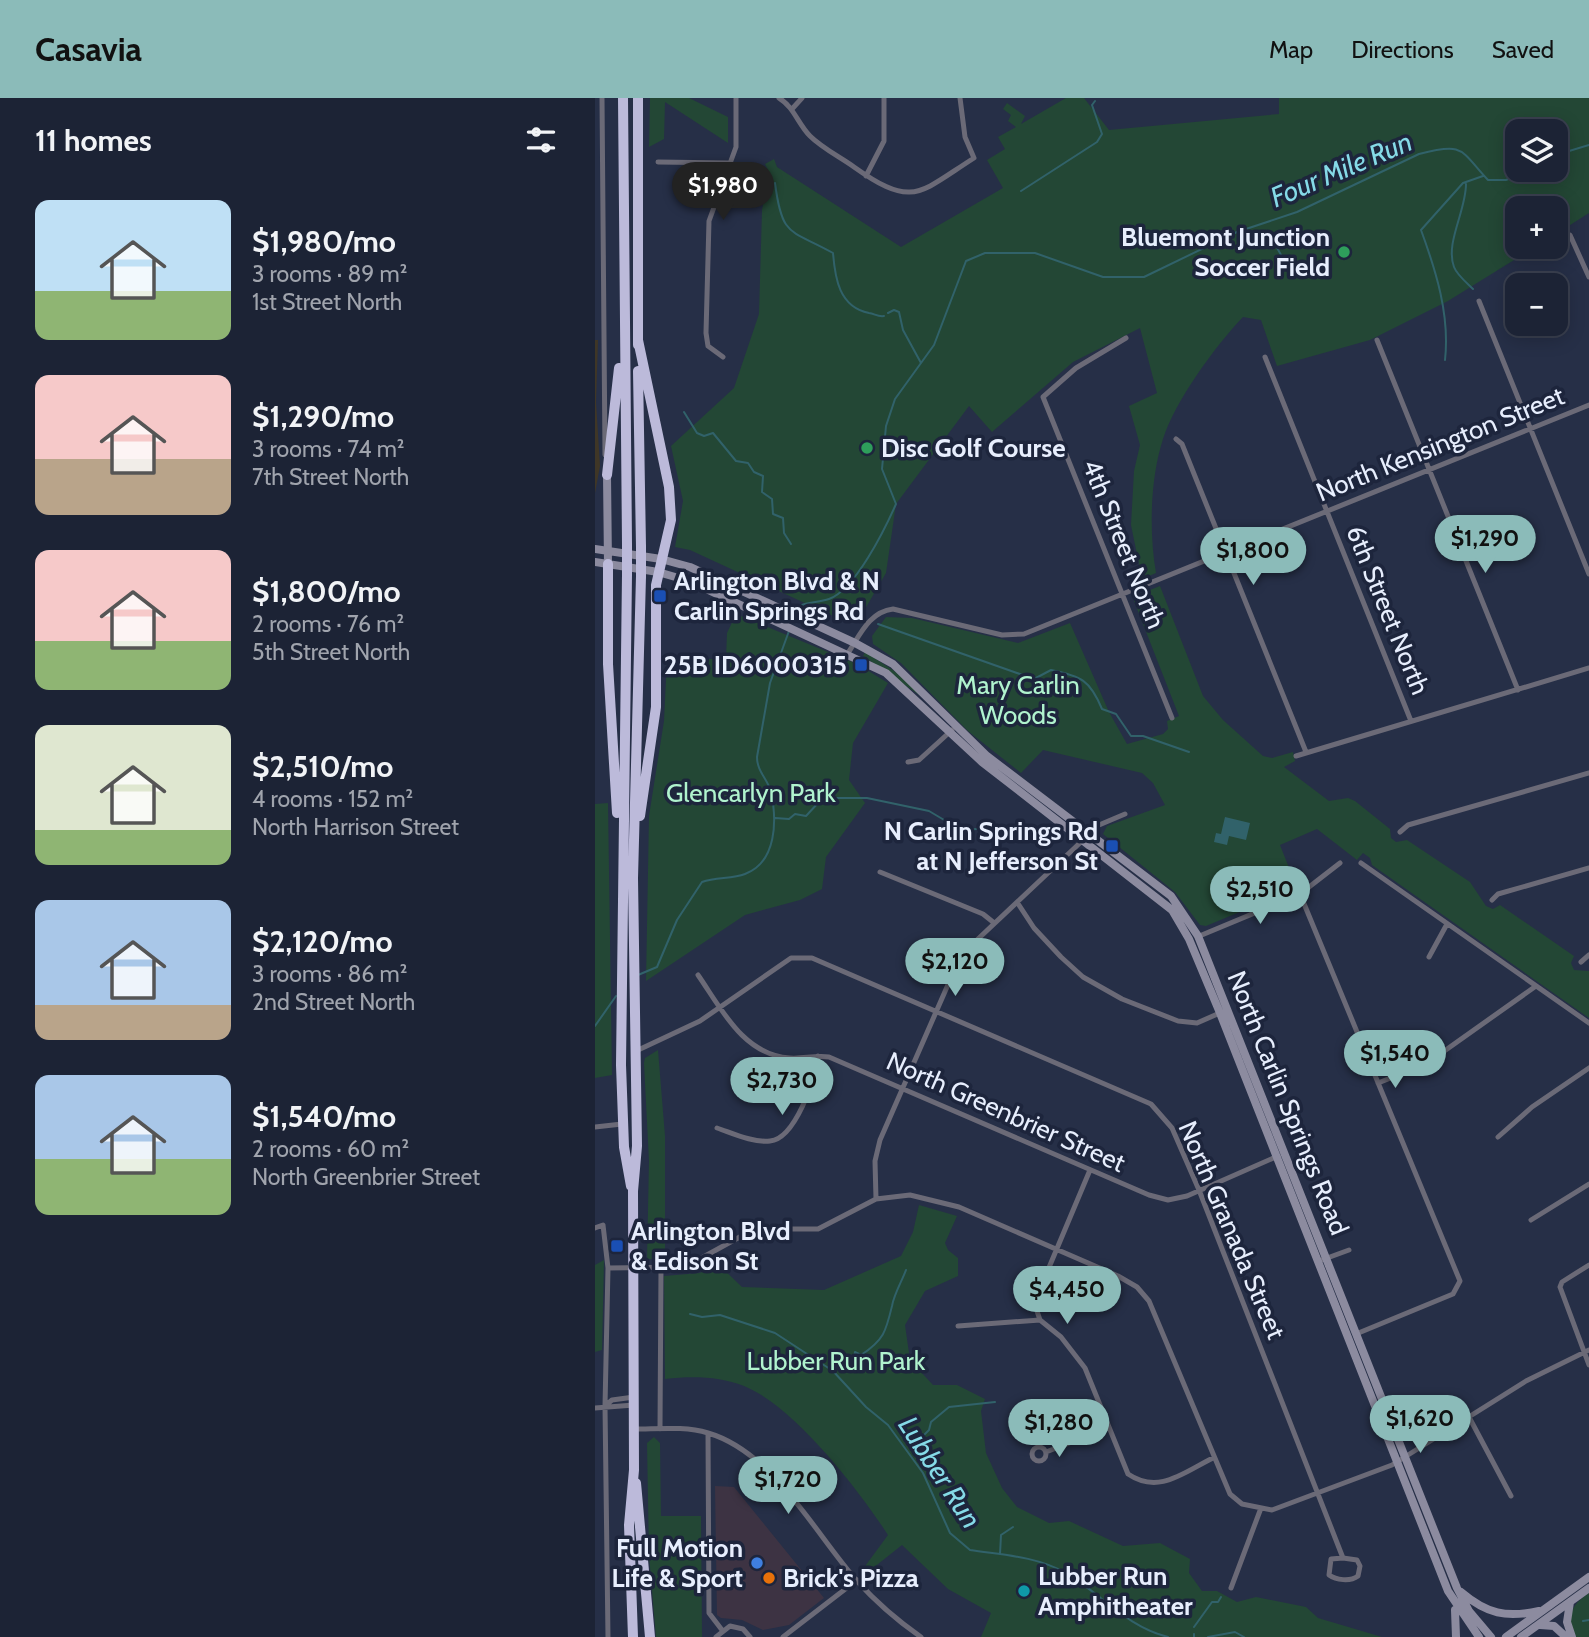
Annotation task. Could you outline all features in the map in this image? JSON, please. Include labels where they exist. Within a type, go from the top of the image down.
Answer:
[{"type":"highway","points":[[623,98],[628,545],[627,878]]},
{"type":"highway","points":[[633,1191],[626,1165],[622,1124],[620,944],[627,878],[641,576],[638,98]]},
{"type":"highway","points":[[607,475],[624,331]]},
{"type":"highway","points":[[627,878],[656,707],[659,572],[671,520],[669,487],[638,340]]},
{"type":"highway","points":[[608,564],[610,713],[634,928],[637,1146],[633,1191],[634,1470],[629,1525],[633,1637]]},
{"type":"highway","points":[[634,1470],[650,1637]]},
{"type":"main road","points":[[607,475],[608,564]]},
{"type":"main road","name":"North Carlin Springs Road","points":[[595,549],[661,559],[690,567],[805,619],[893,664],[982,762],[1087,838],[1165,903],[1194,938],[1354,1335],[1454,1604],[1486,1636]]},
{"type":"main road","name":"North Carlin Springs Road","points":[[595,562],[659,572],[689,581],[848,653],[902,686],[953,730]]},
{"type":"main road","name":"North Carlin Springs Road","points":[[1401,1458],[1457,1588],[1486,1636]]},
{"type":"main road","points":[[1506,1637],[1589,1577]]},
{"type":"main road","points":[[1457,1588],[1483,1609],[1496,1614],[1511,1616],[1542,1611]]},
{"type":"main road","points":[[1521,1637],[1589,1588]]},
{"type":"main road","points":[[1570,1602],[1567,1622],[1572,1637]]},
{"type":"main road","points":[[1454,1604],[1456,1637]]},
{"type":"main road","points":[[1531,1629],[1550,1624],[1566,1637]]},
{"type":"street","points":[[602,98],[598,163],[607,475]]},
{"type":"street","points":[[723,357],[708,346],[709,221],[736,147],[736,98]]},
{"type":"street","points":[[779,98],[792,109],[810,137],[866,176],[896,192],[915,192],[974,158],[965,137],[960,98]]},
{"type":"street","points":[[792,109],[802,98]]},
{"type":"street","points":[[866,176],[884,141],[884,98]]},
{"type":"street","points":[[658,162],[729,163]]},
{"type":"street","points":[[1570,235],[1587,265],[1589,277]]},
{"type":"street","points":[[1479,301],[1589,574]]},
{"type":"street","points":[[595,335],[603,334]]},
{"type":"street","name":"4th Street North","points":[[1126,338],[1051,387],[1043,397],[1173,718]]},
{"type":"street","points":[[1377,340],[1518,690]]},
{"type":"street","name":"6th Street North","points":[[1265,357],[1411,721]]},
{"type":"street","name":"North Kensington Street","points":[[848,653],[866,625],[882,610],[900,610],[1014,636],[1125,594],[1589,405]]},
{"type":"street","points":[[1176,439],[1182,444],[1306,752]]},
{"type":"street","points":[[1296,756],[1589,668]]},
{"type":"street","points":[[908,762],[919,760],[953,730]]},
{"type":"street","points":[[1400,832],[1408,825],[1589,773]]},
{"type":"street","points":[[876,1199],[874,1175],[877,1151],[961,955],[1099,825],[1125,814]]},
{"type":"street","points":[[1194,938],[1300,894],[1340,863]]},
{"type":"street","points":[[1361,863],[1589,1023]]},
{"type":"street","points":[[1492,900],[1499,894],[1589,868]]},
{"type":"street","points":[[880,872],[983,914],[993,922]]},
{"type":"street","points":[[1300,894],[1458,1274],[1459,1288],[1453,1294],[1354,1335]]},
{"type":"street","points":[[1017,902],[1034,928],[1061,957],[1083,977],[1122,999],[1178,1021],[1197,1023],[1224,1012]]},
{"type":"street","points":[[1429,957],[1447,924]]},
{"type":"street","points":[[1581,962],[1589,955]]},
{"type":"street","name":"North Granada Street","points":[[634,1052],[700,1021],[791,958],[812,958],[1151,1104],[1172,1128],[1199,1190],[1320,1493],[1343,1558]]},
{"type":"street","name":"North Greenbrier Street","points":[[698,975],[718,1008],[742,1035],[760,1047],[788,1058],[818,1056],[903,1087],[1149,1195],[1168,1200],[1199,1190],[1281,1155]]},
{"type":"street","points":[[1378,1083],[1426,1063],[1536,986]]},
{"type":"street","points":[[717,1128],[772,1142],[787,1134],[817,1069],[818,1056]]},
{"type":"street","points":[[1498,1137],[1532,1107],[1589,1068]]},
{"type":"street","points":[[595,1127],[622,1124]]},
{"type":"street","points":[[1090,1170],[1037,1296],[1040,1320],[1061,1338],[1085,1368],[1128,1474],[1140,1482],[1160,1484],[1213,1458]]},
{"type":"street","points":[[1531,1220],[1589,1184]]},
{"type":"street","points":[[608,1268],[661,1268],[697,1264],[738,1237],[756,1231],[806,1231],[828,1226],[876,1199],[910,1195],[936,1199],[1118,1276],[1137,1287],[1149,1301],[1230,1494],[1242,1504],[1272,1510],[1320,1493],[1401,1458],[1526,1381],[1587,1351]]},
{"type":"street","points":[[595,1228],[603,1225],[608,1268],[605,1406],[608,1637]]},
{"type":"street","points":[[1323,1259],[1349,1250]]},
{"type":"street","points":[[1589,1265],[1561,1284],[1560,1289],[1587,1351],[1589,1365]]},
{"type":"street","points":[[660,1429],[661,1268]]},
{"type":"street","points":[[958,1326],[1040,1320]]},
{"type":"street","points":[[595,1408],[634,1401]]},
{"type":"street","points":[[1469,1417],[1511,1496]]},
{"type":"street","points":[[1046,1452],[1108,1427]]},
{"type":"street","points":[[634,1429],[708,1433],[747,1452],[766,1469],[857,1580],[879,1603],[921,1637]]},
{"type":"street","points":[[708,1433],[709,1613],[722,1630]]},
{"type":"street","points":[[1231,1588],[1259,1520],[1261,1508]]},
{"type":"street","name":"North Granada Street","points":[[1343,1558],[1357,1560],[1360,1566],[1358,1576],[1354,1580],[1334,1579],[1329,1575],[1331,1559],[1343,1558]]},
{"type":"street","points":[[789,1636],[857,1580]]},
{"type":"street","points":[[716,1637],[722,1630],[736,1626],[750,1637]]},
{"type":"shaded area","points":[[595,340],[598,340],[596,402],[600,466],[595,493]]},
{"type":"shaded area","points":[[1225,817],[1250,823],[1246,840],[1229,836],[1227,845],[1214,842],[1216,833],[1221,834]]},
{"type":"shaded area","points":[[715,1486],[734,1487],[824,1598],[789,1625],[763,1630],[742,1620],[721,1618],[717,1615]]},
{"type":"green space","points":[[650,98],[689,98],[728,117],[728,143],[665,102],[664,139],[649,147]]},
{"type":"green space","points":[[1066,98],[1084,98],[1109,130],[1279,114],[1279,98],[1589,98],[1589,213],[1568,226],[1568,196],[1505,196],[1505,259],[1516,259],[1448,301],[1370,340],[1277,366],[1261,320],[1243,317],[1197,374],[1163,439],[1153,488],[1152,540],[1156,573],[1142,579],[1131,525],[1134,471],[1140,445],[1129,406],[1157,393],[1140,328],[1073,362],[992,432],[969,406],[896,504],[886,573],[865,609],[848,623],[690,550],[675,547],[683,501],[671,446],[734,388],[759,314],[762,210],[769,172],[765,164],[774,159],[777,167],[901,247],[1003,188],[987,160],[1005,149],[998,137],[1016,127],[1008,121],[1011,115],[1003,109],[1007,103],[1025,116],[1021,124]]},
{"type":"green space","name":"Mary Carlin Woods","points":[[1160,586],[1203,696],[1223,720],[1263,756],[1272,758],[1293,752],[1295,761],[1284,767],[1329,801],[1348,798],[1355,801],[1390,829],[1391,838],[1396,842],[1407,840],[1470,882],[1486,906],[1493,909],[1500,905],[1574,956],[1571,963],[1574,970],[1589,971],[1589,1018],[1372,865],[1370,858],[1363,853],[1357,860],[1317,829],[1280,845],[1297,888],[1206,926],[1200,925],[1175,892],[1103,834],[1107,826],[1165,805],[1153,783],[1142,773],[1043,750],[1021,773],[968,731],[901,663],[873,644],[872,636],[886,617],[912,618],[1018,643],[1070,623],[1109,712],[1127,744],[1163,734],[1168,729],[1167,721],[1179,716],[1134,601],[1137,595]]},
{"type":"green space","name":"Glencarlyn Park","points":[[736,614],[857,664],[888,683],[853,743],[849,780],[865,803],[826,857],[822,889],[800,900],[745,915],[646,981],[649,816],[664,721],[667,659],[726,659],[727,633]]},
{"type":"green space","points":[[865,652],[899,674],[922,697],[863,656]]},
{"type":"green space","name":"Glencarlyn Park","points":[[608,803],[612,1075],[595,1078],[595,804]]},
{"type":"green space","points":[[658,1050],[665,1136],[665,1260],[647,1259],[649,1161],[644,1063],[645,1058]]},
{"type":"green space","name":"Lubber Run Park","points":[[919,1205],[957,1216],[945,1243],[948,1250],[958,1258],[958,1276],[925,1291],[905,1325],[910,1360],[933,1385],[957,1385],[985,1399],[981,1411],[986,1453],[1002,1488],[1017,1507],[1049,1523],[1069,1521],[1123,1546],[1160,1543],[1190,1559],[1189,1573],[1202,1591],[1217,1591],[1237,1602],[1256,1597],[1306,1607],[1318,1618],[1382,1637],[981,1637],[991,1613],[948,1589],[902,1545],[863,1576],[860,1573],[888,1535],[843,1473],[804,1430],[784,1411],[744,1386],[705,1378],[665,1379],[664,1276],[700,1273],[716,1262],[742,1287],[824,1290],[901,1256],[913,1232]]},
{"type":"green space","points":[[604,1260],[602,1350],[595,1352],[595,1265]]},
{"type":"green space","points":[[654,1437],[660,1443],[661,1516],[701,1516],[702,1637],[656,1637],[649,1555],[647,1443]]},
{"type":"green space","points":[[1589,1593],[1589,1637],[1574,1637],[1572,1612],[1578,1602]]},
{"type":"waterway","points":[[1021,191],[1097,142],[1102,134],[1092,105],[1095,101]]},
{"type":"waterway","name":"Four Mile Run","points":[[1568,151],[1589,145]]},
{"type":"waterway","name":"Four Mile Run","points":[[795,612],[801,605],[829,599],[849,584],[868,558],[891,515],[896,504],[882,469],[886,426],[895,399],[934,345],[966,261],[985,253],[1035,253],[1103,277],[1144,277],[1237,232],[1297,212],[1419,154],[1454,149],[1466,155],[1488,180],[1505,180]]},
{"type":"waterway","points":[[1445,360],[1444,310],[1437,277],[1421,230],[1463,183],[1483,176]]},
{"type":"waterway","points":[[775,183],[785,223],[798,235],[833,253],[837,281],[845,298],[859,310],[884,316]]},
{"type":"waterway","points":[[1466,184],[1452,258],[1457,273],[1473,289]]},
{"type":"waterway","points":[[1237,232],[1263,234],[1273,241]]},
{"type":"waterway","points":[[1276,246],[1285,262]]},
{"type":"waterway","points":[[888,313],[894,310],[899,312],[903,330],[921,363]]},
{"type":"waterway","points":[[684,412],[697,433],[704,436],[713,433],[736,461],[748,463],[754,472],[763,476],[762,492],[772,499],[773,514],[783,518],[784,533],[791,544]]},
{"type":"waterway","points":[[878,624],[1034,679],[1051,670],[1077,677],[1089,685],[1102,709],[1116,714],[1131,736],[1143,736],[1189,752]]},
{"type":"waterway","name":"Four Mile Run","points":[[638,975],[657,967],[677,920],[702,882],[745,874],[756,868],[769,850],[774,827],[773,803],[770,787],[759,767],[757,757],[770,683],[789,631]]},
{"type":"waterway","points":[[775,818],[789,819],[795,814],[806,816],[819,802],[834,798],[867,798],[929,811],[961,830],[993,828]]},
{"type":"waterway","name":"Four Mile Run","points":[[595,1026],[616,996]]},
{"type":"waterway","points":[[833,1371],[854,1358],[855,1352],[861,1355],[875,1345],[886,1329],[894,1297],[906,1270]]},
{"type":"waterway","name":"Lubber Run","points":[[690,1314],[702,1317],[720,1315],[775,1333],[833,1371],[866,1407],[888,1425],[923,1473],[950,1533],[970,1550],[1018,1557],[1053,1567],[1077,1580],[1139,1625],[1168,1637]]},
{"type":"waterway","points":[[920,1439],[929,1430],[931,1422],[949,1407],[995,1402]]},
{"type":"waterway","points":[[1000,1554],[1001,1535],[1013,1527]]},
{"type":"waterway","points":[[1194,1627],[1212,1602],[1218,1602],[1221,1597]]},
{"type":"waterway","name":"Lubber Run","points":[[1583,1621],[1589,1620]]},
{"type":"waterway","name":"Lubber Run","points":[[1208,1637],[1235,1632],[1244,1637]]},
{"type":"place","name":"Bluemont Junction Soccer Field","points":[[1344,252]]},
{"type":"place","name":"Disc Golf Course","points":[[867,448]]},
{"type":"place","name":"Arlington Blvd & N Carlin Springs Rd","points":[[660,596]]},
{"type":"place","name":"25B ID6000315","points":[[861,665]]},
{"type":"place","name":"N Carlin Springs Rd at N Jefferson St","points":[[1112,846]]},
{"type":"place","name":"Arlington Blvd & Edison St","points":[[617,1246]]},
{"type":"place","name":"Full Motion Life & Sport","points":[[757,1563]]},
{"type":"place","name":"Brick's Pizza","points":[[769,1578]]},
{"type":"place","name":"Lubber Run Amphitheater","points":[[1024,1591]]}]
